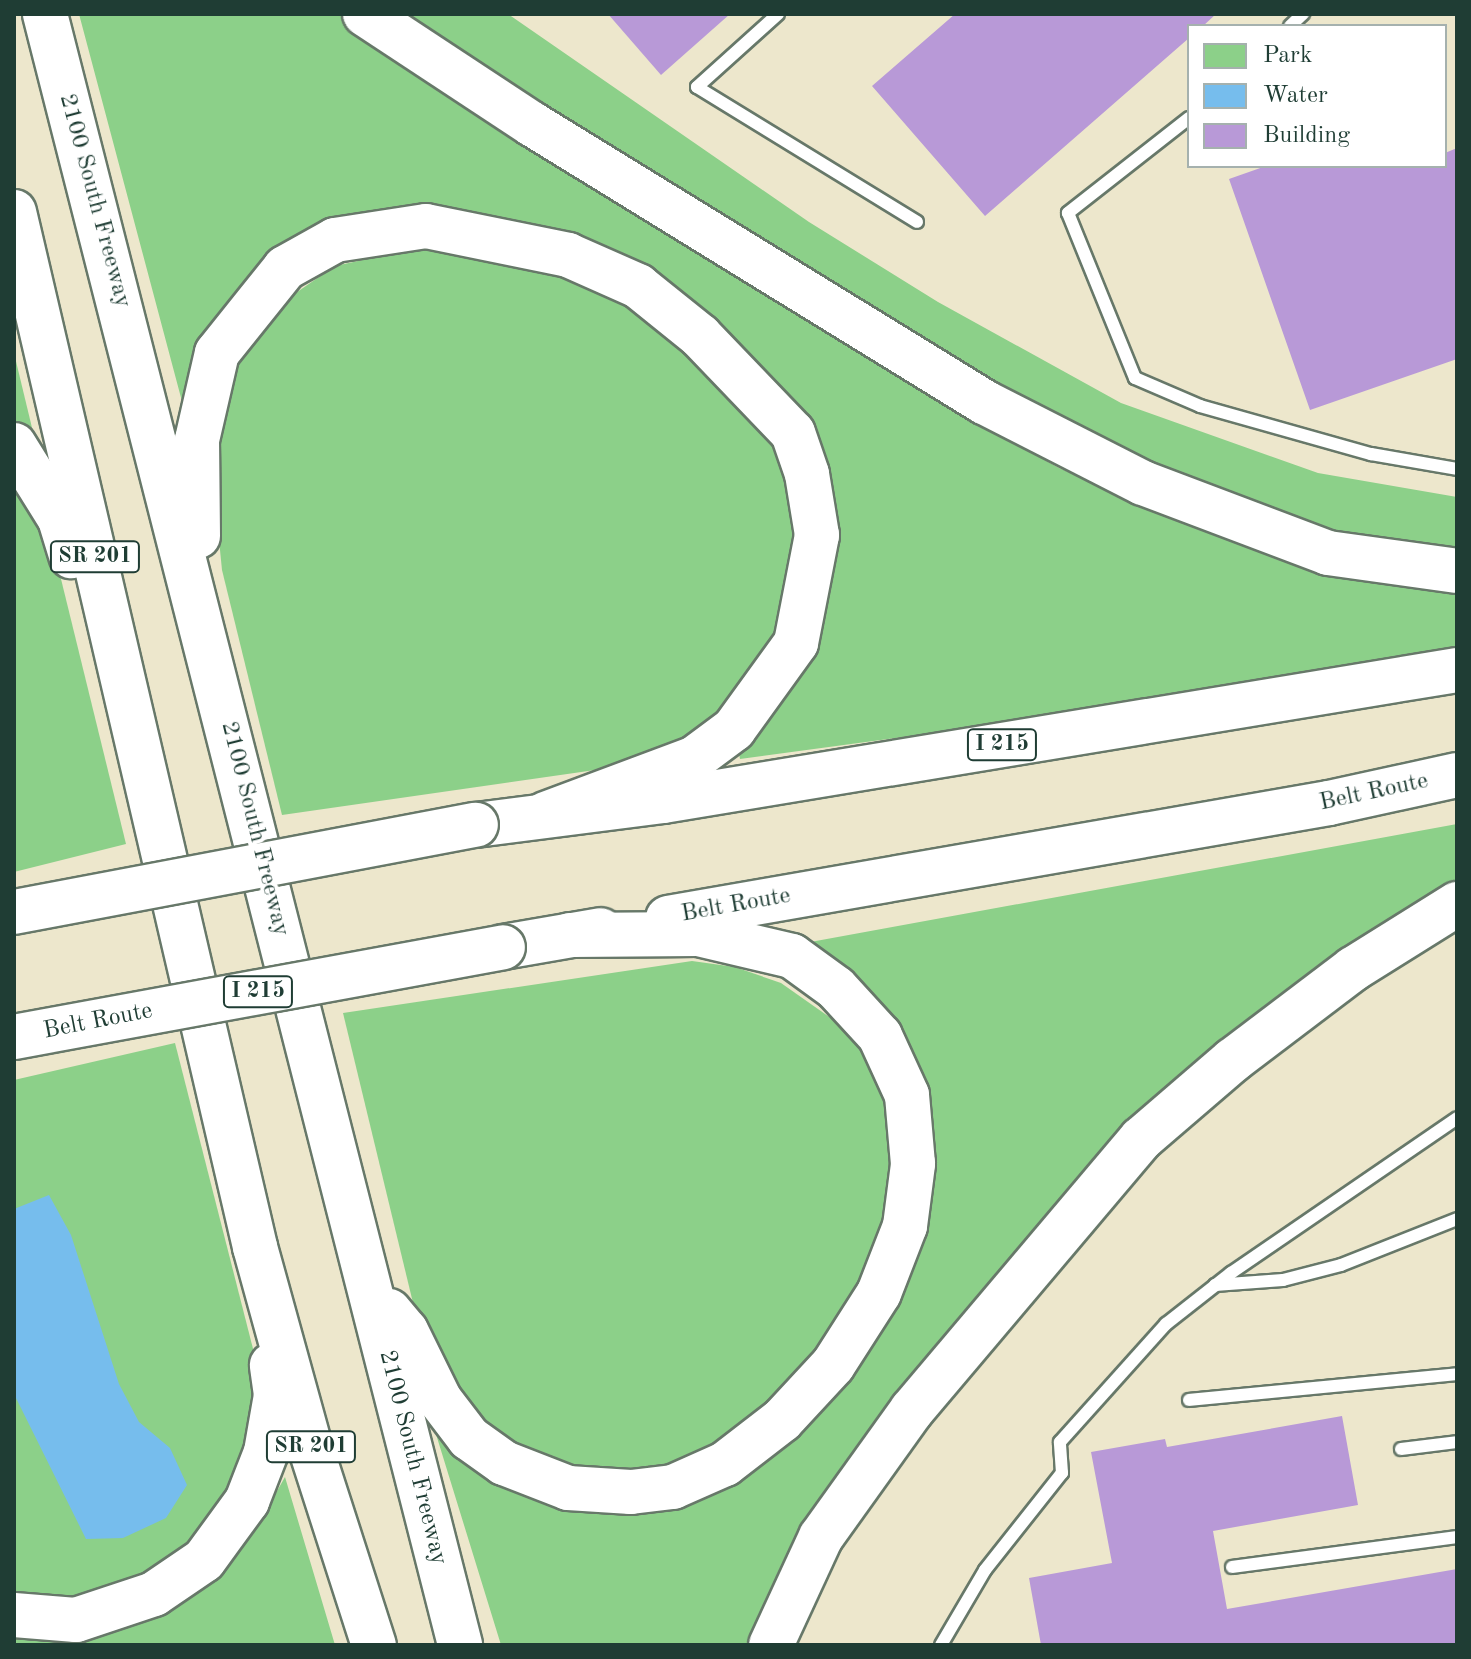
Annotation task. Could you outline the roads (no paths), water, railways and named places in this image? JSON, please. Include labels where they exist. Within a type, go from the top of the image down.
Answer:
[{"type":"highway","name":"2100 South Freeway","points":[[45,14],[460,1645]]},
{"type":"highway","points":[[365,14],[532,124],[984,402],[1143,483],[1328,553],[1457,571]]},
{"type":"highway","name":"SR 201","points":[[14,212],[132,707],[172,903],[255,1247],[309,1443],[374,1645]]},
{"type":"highway","points":[[199,610],[197,440],[205,390],[217,353],[285,268],[335,240],[426,226],[568,255],[638,286],[700,336],[793,433],[807,474],[817,535],[796,643],[734,729],[695,758],[653,777],[545,814]]},
{"type":"highway","points":[[14,445],[60,519],[172,903]]},
{"type":"highway","name":"I 215","points":[[14,912],[476,825],[663,801],[1457,670]]},
{"type":"highway","name":"Belt Route","points":[[14,1037],[570,935],[1329,803],[1457,775]]},
{"type":"highway","points":[[771,1645],[821,1537],[912,1410],[1141,1139],[1233,1060],[1353,969],[1457,904]]},
{"type":"highway","points":[[369,1287],[406,1331],[440,1400],[469,1438],[504,1463],[568,1488],[631,1492],[673,1487],[725,1464],[782,1420],[833,1365],[879,1293],[905,1226],[913,1164],[907,1095],[880,1036],[836,988],[792,956],[698,934],[570,935]]},
{"type":"highway","points":[[14,1615],[76,1620],[154,1594],[204,1560],[247,1501],[266,1452],[276,1395],[255,1247]]},
{"type":"lane","points":[[778,14],[697,87],[917,222]]},
{"type":"lane","points":[[1187,120],[1068,213],[1135,378],[1200,406],[1371,454],[1457,469]]},
{"type":"lane","points":[[941,1645],[985,1570],[1062,1473],[1060,1442],[1166,1324],[1215,1285],[1457,1118]]},
{"type":"lane","points":[[1215,1285],[1283,1280],[1341,1265],[1457,1219]]},
{"type":"lane","points":[[1189,1400],[1457,1374]]},
{"type":"lane","points":[[1401,1449],[1457,1442]]},
{"type":"lane","points":[[1232,1567],[1457,1537]]},
{"type":"water","points":[[49,1195],[71,1235],[119,1384],[139,1422],[170,1448],[187,1485],[166,1518],[123,1538],[86,1539],[14,1394],[14,1209]]}]
